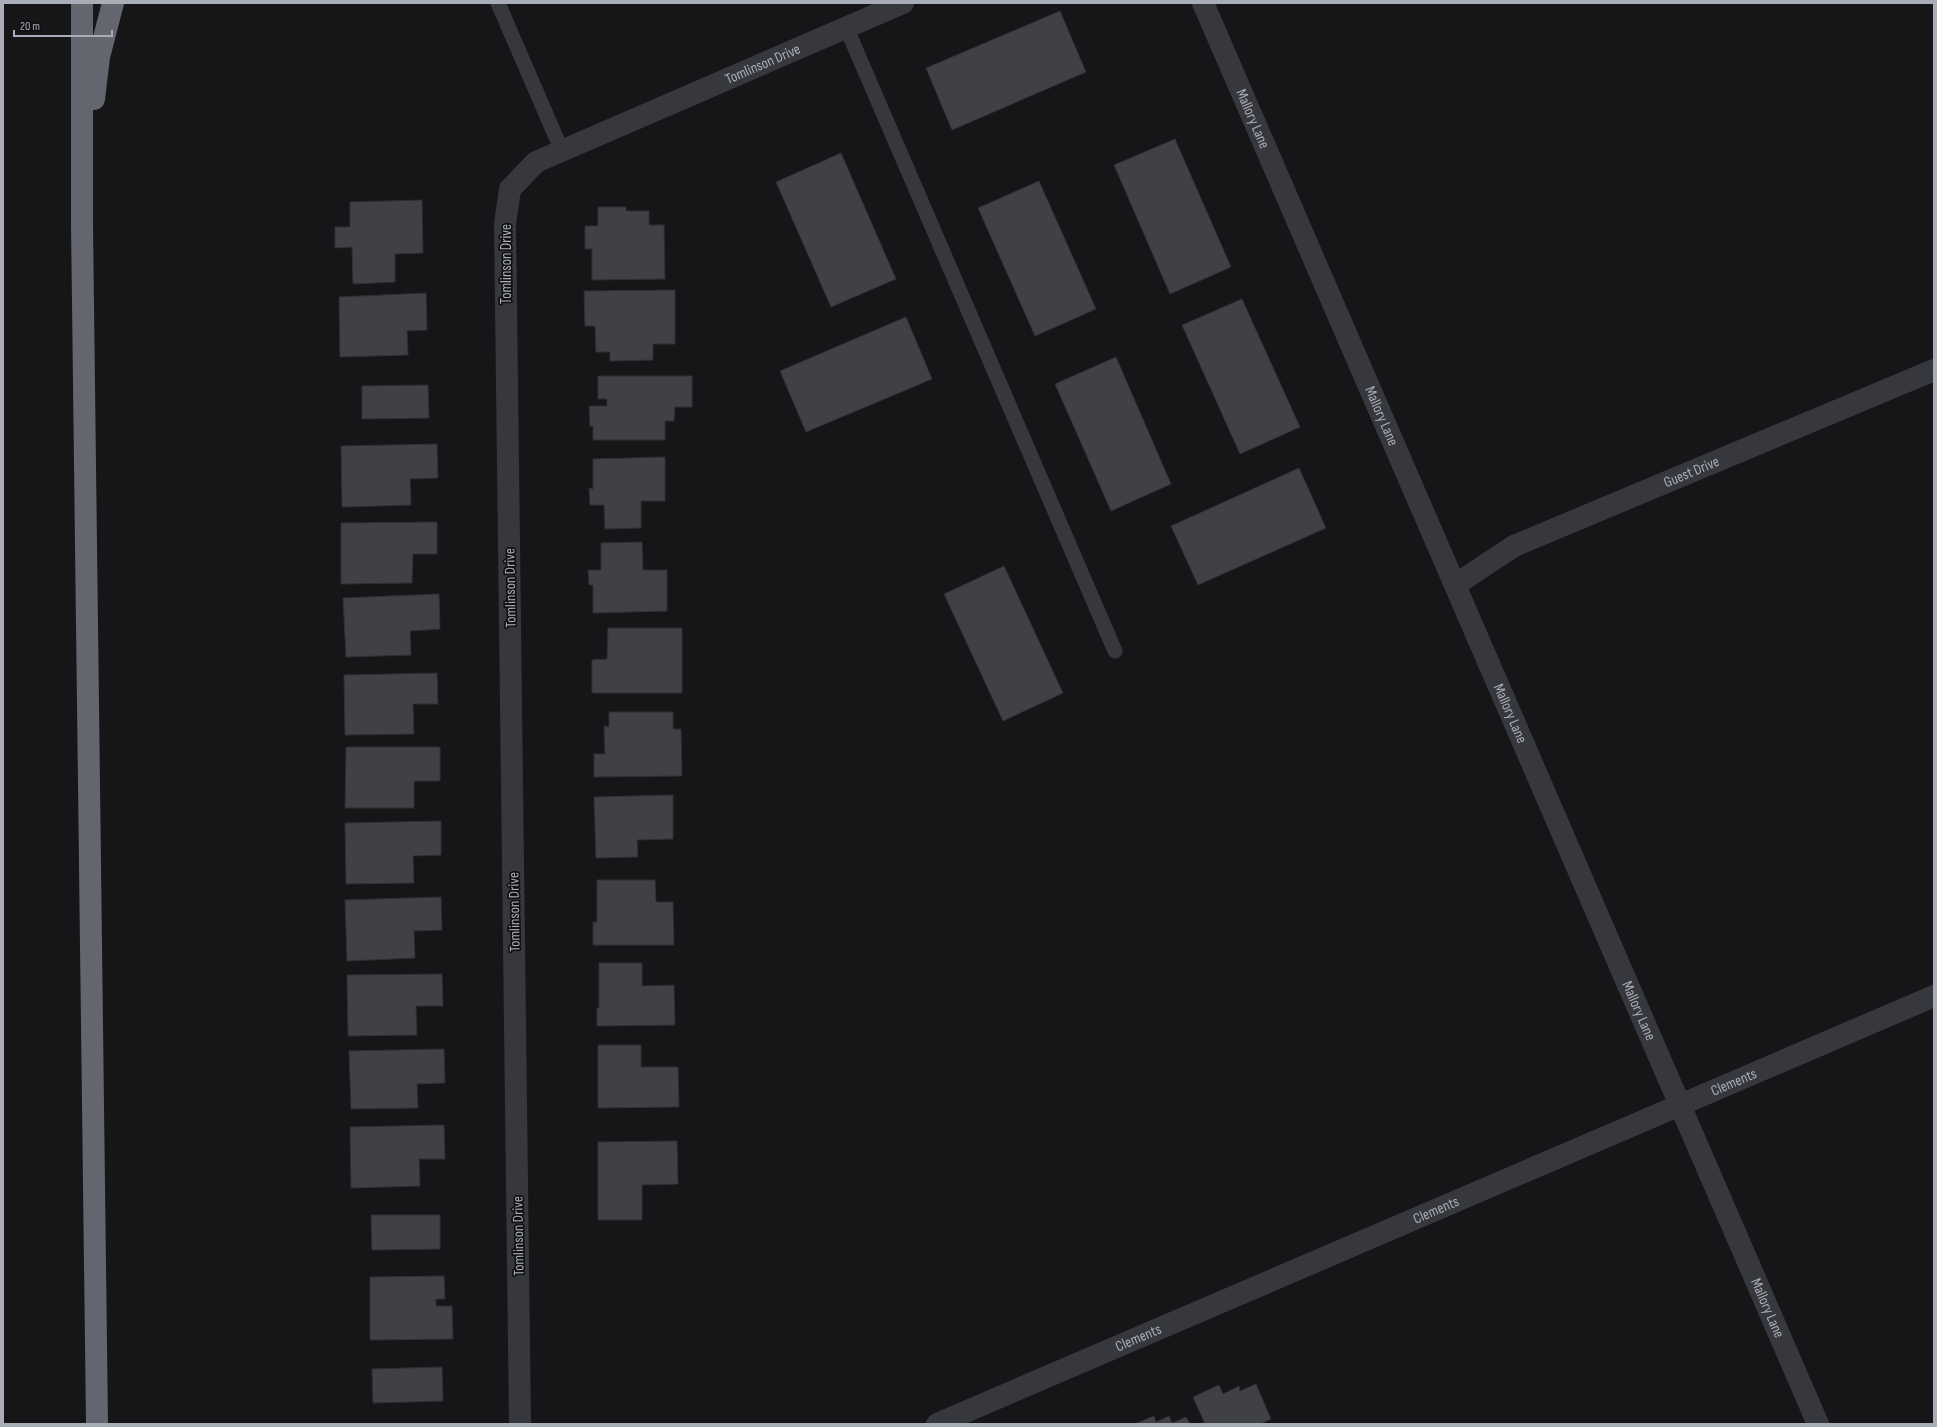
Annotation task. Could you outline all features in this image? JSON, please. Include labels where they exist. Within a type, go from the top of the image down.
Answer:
[{"type":"highway","points":[[82,3],[82,224],[97,1424]]},
{"type":"highway","points":[[82,224],[98,57],[114,3]]},
{"type":"street","name":"Tomlinson Drive","points":[[520,1424],[505,224],[510,189],[536,162],[903,3]]},
{"type":"street","name":"Mallory Lane","points":[[1203,3],[1818,1424]]},
{"type":"street","name":"Guest Drive","points":[[1455,585],[1514,546],[1934,370]]},
{"type":"street","name":"Clements","points":[[937,1424],[1934,996]]},
{"type":"lane","points":[[498,3],[562,151]]},
{"type":"lane","points":[[846,27],[1115,651]]},
{"type":"building","points":[[1060,11],[1086,72],[952,130],[926,68]]},
{"type":"building","points":[[1175,139],[1231,267],[1170,294],[1114,165]]},
{"type":"building","points":[[841,153],[896,279],[831,307],[776,182]]},
{"type":"building","points":[[1039,181],[1096,309],[1035,336],[978,208]]},
{"type":"building","points":[[422,200],[423,253],[395,254],[395,282],[353,284],[352,247],[335,248],[335,227],[350,227],[350,202]]},
{"type":"building","points":[[598,207],[626,207],[626,211],[649,211],[649,225],[664,225],[665,279],[592,280],[592,249],[585,249],[585,226],[598,226]]},
{"type":"building","points":[[675,290],[675,344],[653,344],[653,360],[610,361],[610,352],[596,352],[595,326],[585,326],[584,291]]},
{"type":"building","points":[[426,293],[427,330],[407,331],[408,355],[340,357],[339,297]]},
{"type":"building","points":[[1242,299],[1300,427],[1240,454],[1182,325]]},
{"type":"building","points":[[906,317],[932,379],[806,432],[780,371]]},
{"type":"building","points":[[1116,357],[1171,484],[1111,511],[1055,384]]},
{"type":"building","points":[[598,376],[692,376],[692,407],[675,407],[674,421],[665,421],[665,440],[593,440],[593,426],[590,426],[589,406],[607,406],[607,399],[598,399]]},
{"type":"building","points":[[428,385],[429,418],[362,419],[362,386]]},
{"type":"building","points":[[437,444],[438,478],[410,479],[411,505],[342,507],[341,446]]},
{"type":"building","points":[[665,457],[665,501],[641,501],[641,528],[605,529],[604,505],[590,505],[589,488],[593,489],[593,459]]},
{"type":"building","points":[[1299,468],[1326,528],[1198,585],[1171,526]]},
{"type":"building","points":[[437,522],[437,554],[413,554],[412,583],[341,584],[341,523]]},
{"type":"building","points":[[642,542],[643,570],[667,570],[667,611],[593,613],[593,585],[589,585],[588,570],[601,570],[601,543]]},
{"type":"building","points":[[1004,566],[1063,693],[1003,721],[944,594]]},
{"type":"building","points":[[439,594],[440,629],[410,631],[411,655],[346,657],[343,598]]},
{"type":"building","points":[[608,628],[682,628],[682,693],[592,693],[592,660],[607,659]]},
{"type":"building","points":[[437,673],[438,704],[413,704],[414,734],[345,735],[344,675]]},
{"type":"building","points":[[609,712],[673,712],[673,729],[681,729],[682,776],[594,777],[594,754],[605,754],[604,726],[609,727]]},
{"type":"building","points":[[346,747],[440,747],[440,781],[414,781],[414,808],[345,808]]},
{"type":"building","points":[[673,795],[673,839],[637,840],[638,857],[596,858],[594,797]]},
{"type":"building","points":[[441,821],[441,855],[413,856],[414,883],[346,884],[345,823]]},
{"type":"building","points":[[597,880],[655,880],[656,902],[673,902],[674,945],[593,945],[593,922],[597,922]]},
{"type":"building","points":[[441,897],[442,930],[414,931],[415,958],[347,961],[345,900]]},
{"type":"building","points":[[599,963],[642,963],[642,986],[674,985],[675,1025],[597,1026],[597,1008],[599,1008]]},
{"type":"building","points":[[442,974],[443,1006],[416,1006],[417,1035],[348,1036],[347,975]]},
{"type":"building","points":[[598,1045],[641,1045],[641,1067],[678,1067],[679,1107],[598,1108]]},
{"type":"building","points":[[444,1049],[445,1083],[417,1084],[418,1108],[351,1109],[349,1051]]},
{"type":"building","points":[[444,1125],[445,1159],[419,1159],[420,1186],[351,1188],[350,1127]]},
{"type":"building","points":[[677,1141],[678,1184],[642,1185],[642,1220],[598,1220],[598,1142]]},
{"type":"building","points":[[371,1215],[440,1215],[440,1249],[372,1250]]},
{"type":"building","points":[[444,1276],[445,1299],[436,1299],[436,1306],[452,1306],[453,1339],[370,1340],[370,1277]]},
{"type":"building","points":[[442,1367],[443,1401],[373,1403],[372,1369]]},
{"type":"building","points":[[1256,1384],[1271,1419],[1260,1424],[1205,1424],[1193,1397],[1219,1385],[1223,1394],[1239,1386],[1240,1391]]},
{"type":"building","points":[[1154,1416],[1156,1422],[1169,1416],[1172,1423],[1186,1417],[1190,1424],[1134,1424]]}]
